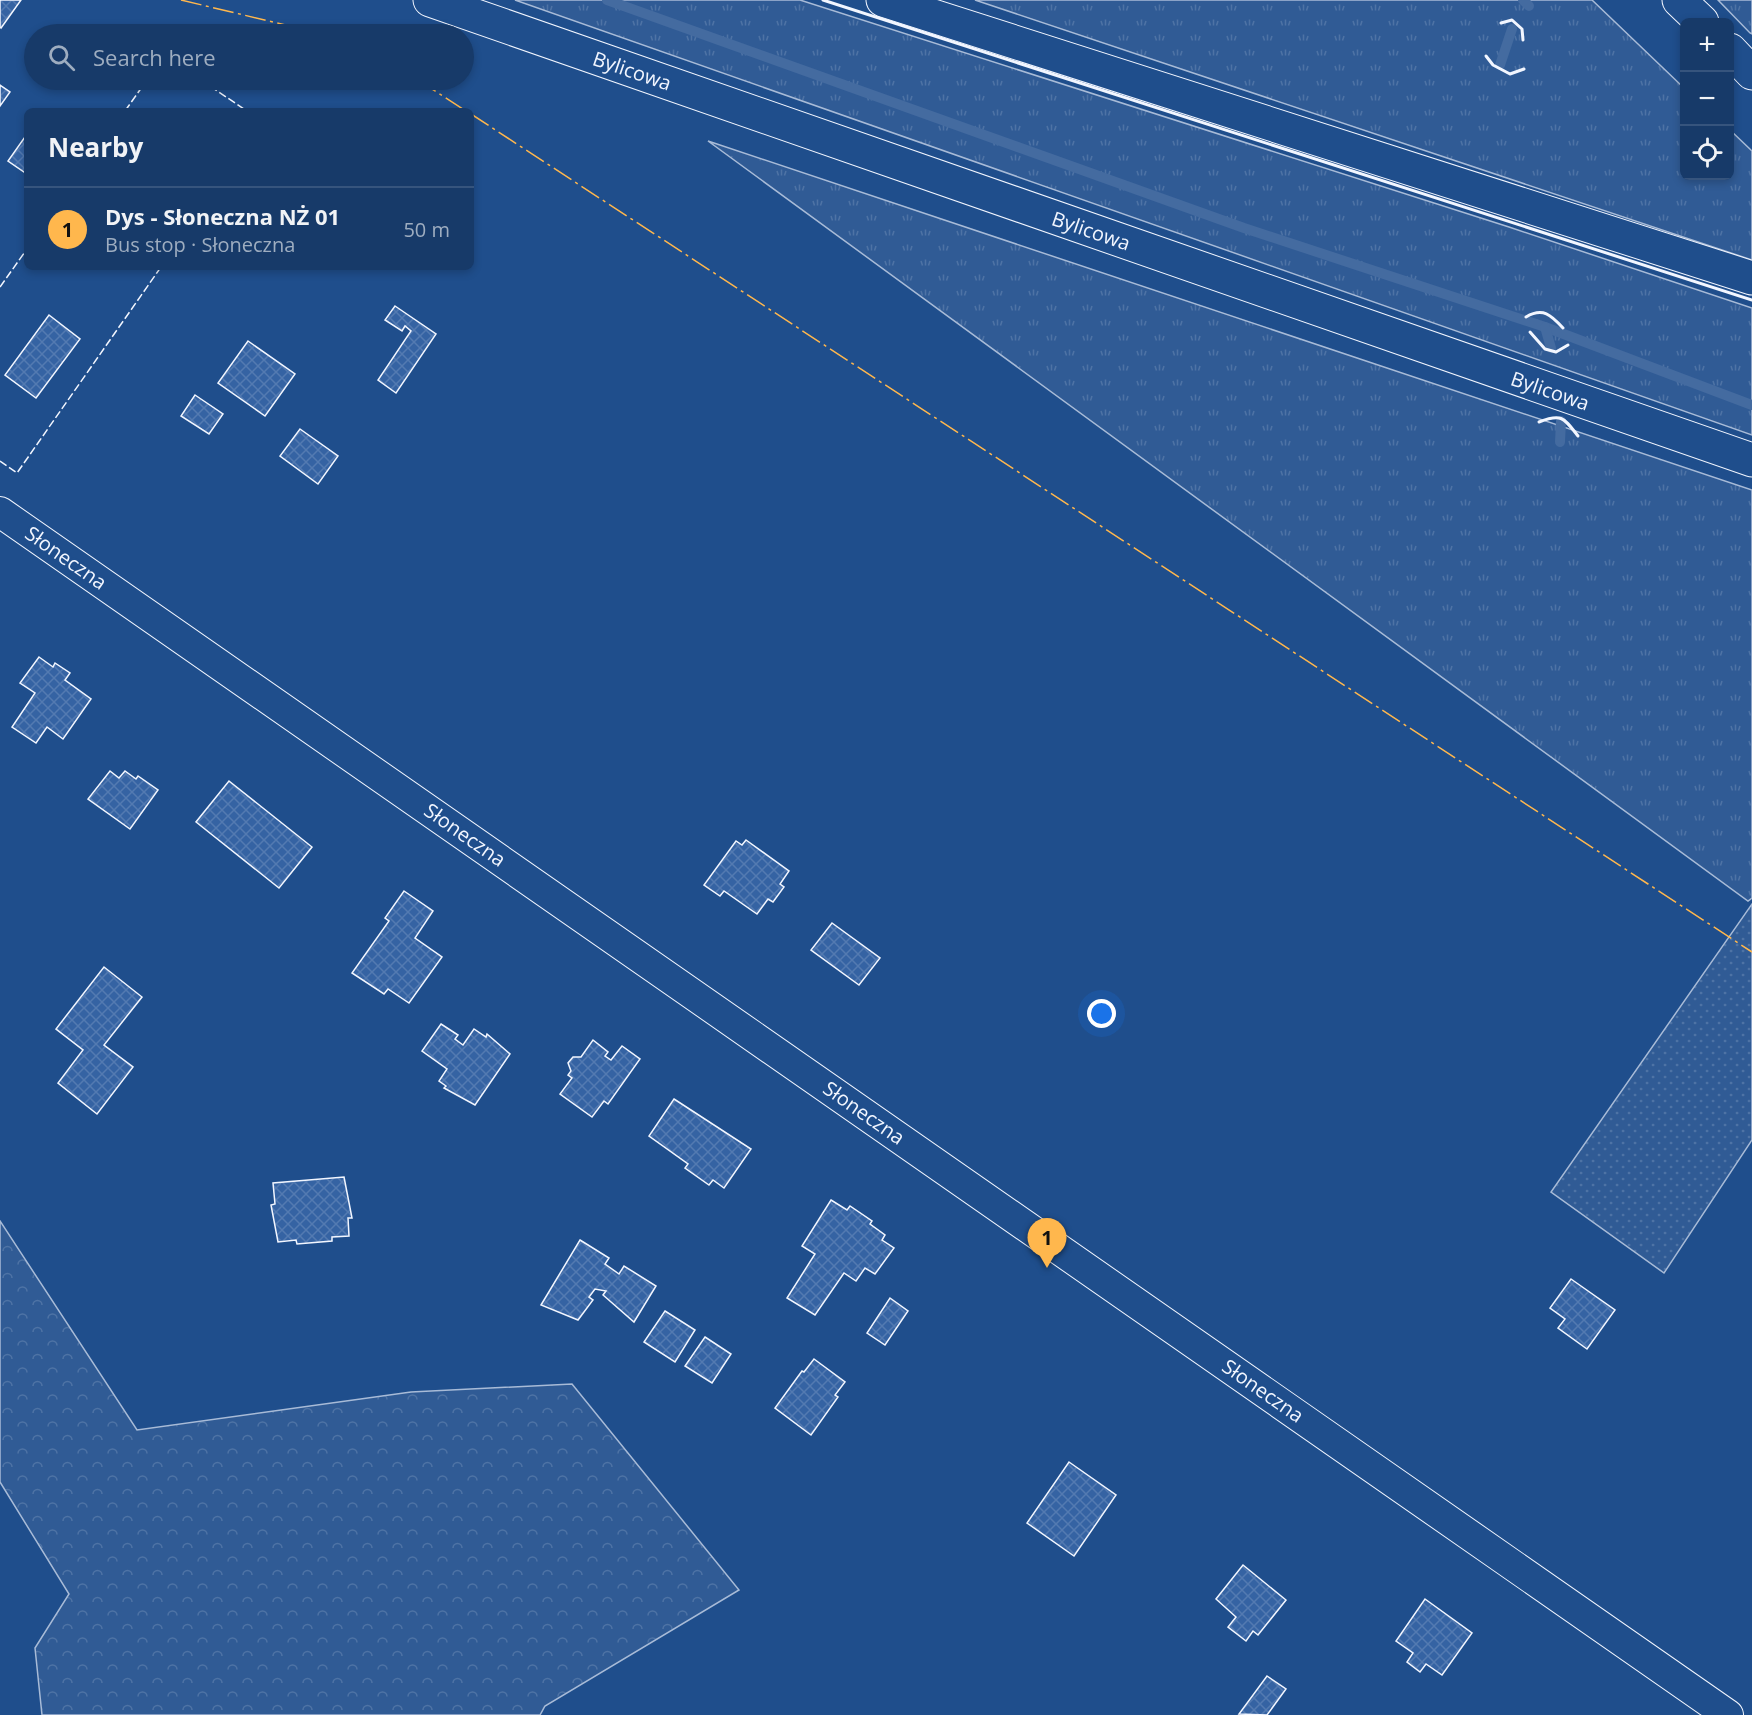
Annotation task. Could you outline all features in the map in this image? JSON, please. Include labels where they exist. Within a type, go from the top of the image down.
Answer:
[{"type":"main road","name":"Bylicowa","points":[[430,0],[1752,460]]},
{"type":"main road","points":[[883,0],[1752,278]]},
{"type":"main road","points":[[1679,0],[1698,18]]},
{"type":"main road","points":[[1734,54],[1752,73]]},
{"type":"street","name":"Słoneczna","points":[[0,512],[1728,1715]]},
{"type":"green space","points":[[515,0],[800,0],[1509,227],[1752,308],[1752,435]]},
{"type":"green space","points":[[975,0],[1592,0],[1680,84],[1680,180],[1734,180],[1734,134],[1752,151],[1752,260]]},
{"type":"green space","points":[[1718,0],[1752,0],[1752,34],[1750,33]]},
{"type":"green space","points":[[708,141],[1752,490],[1752,898],[1748,901]]},
{"type":"green space","points":[[1752,904],[1752,1140],[1664,1273],[1551,1192]]},
{"type":"green space","points":[[0,1221],[137,1430],[411,1392],[572,1384],[739,1590],[545,1706],[540,1715],[42,1715],[35,1648],[69,1594],[0,1482]]},
{"type":"building","points":[[0,0],[21,0],[1,28],[0,27]]},
{"type":"building","points":[[0,85],[10,92],[0,106]]},
{"type":"building","points":[[24,138],[24,172],[8,161]]},
{"type":"building","points":[[395,306],[436,334],[396,393],[378,380],[411,331],[405,326],[402,331],[385,320]]},
{"type":"building","points":[[49,315],[80,339],[36,398],[5,375]]},
{"type":"building","points":[[248,341],[295,374],[265,416],[218,383]]},
{"type":"building","points":[[195,395],[223,414],[209,434],[181,416]]},
{"type":"building","points":[[300,429],[338,456],[318,484],[280,456]]},
{"type":"building","points":[[39,657],[53,667],[55,663],[70,673],[65,680],[91,699],[63,739],[47,727],[36,743],[12,727],[35,693],[20,683]]},
{"type":"building","points":[[110,771],[119,778],[125,771],[136,779],[138,776],[158,790],[130,829],[88,799]]},
{"type":"building","points":[[229,781],[312,847],[279,888],[196,822]]},
{"type":"building","points":[[746,840],[789,871],[780,884],[784,887],[773,902],[768,899],[757,914],[724,891],[720,896],[704,885],[736,841],[742,845]]},
{"type":"building","points":[[404,891],[433,911],[415,938],[442,957],[409,1003],[388,989],[384,994],[352,973],[389,921],[385,918]]},
{"type":"building","points":[[832,923],[880,958],[859,985],[811,950]]},
{"type":"building","points":[[104,967],[142,997],[104,1045],[133,1067],[97,1114],[58,1083],[83,1050],[56,1029]]},
{"type":"building","points":[[441,1024],[458,1035],[455,1039],[463,1045],[474,1029],[486,1037],[487,1034],[510,1054],[475,1105],[444,1088],[446,1086],[439,1081],[447,1069],[422,1051]]},
{"type":"building","points":[[593,1040],[608,1052],[605,1056],[611,1060],[622,1046],[640,1059],[608,1104],[604,1101],[592,1117],[560,1094],[572,1078],[568,1075],[571,1071],[568,1063],[573,1057],[581,1057]]},
{"type":"building","points":[[674,1099],[751,1149],[724,1188],[713,1180],[709,1185],[685,1168],[688,1164],[649,1136]]},
{"type":"building","points":[[344,1177],[352,1218],[348,1218],[349,1236],[332,1237],[332,1241],[297,1244],[296,1240],[278,1242],[271,1205],[275,1204],[273,1183]]},
{"type":"building","points":[[831,1200],[847,1210],[850,1206],[872,1221],[870,1224],[885,1235],[882,1240],[894,1248],[875,1274],[865,1268],[856,1281],[844,1273],[815,1315],[787,1298],[815,1254],[802,1246]]},
{"type":"building","points":[[580,1240],[609,1258],[605,1264],[619,1274],[624,1266],[656,1286],[634,1322],[603,1295],[606,1291],[595,1289],[589,1297],[593,1300],[578,1320],[541,1305]]},
{"type":"building","points":[[1571,1279],[1615,1310],[1587,1349],[1558,1328],[1565,1319],[1550,1308]]},
{"type":"building","points":[[890,1298],[908,1311],[885,1345],[867,1333]]},
{"type":"building","points":[[665,1311],[695,1330],[675,1362],[644,1342]]},
{"type":"building","points":[[705,1337],[731,1354],[712,1383],[685,1366]]},
{"type":"building","points":[[814,1359],[845,1382],[835,1395],[838,1397],[811,1435],[775,1408],[802,1371],[804,1372]]},
{"type":"building","points":[[1069,1462],[1116,1495],[1074,1556],[1027,1523]]},
{"type":"building","points":[[1243,1565],[1286,1600],[1258,1635],[1253,1631],[1246,1641],[1228,1627],[1236,1617],[1216,1599]]},
{"type":"building","points":[[1425,1599],[1472,1633],[1442,1675],[1426,1664],[1420,1672],[1407,1662],[1413,1653],[1396,1641]]},
{"type":"building","points":[[1267,1676],[1286,1689],[1267,1715],[1239,1714]]},
{"type":"waterway","points":[[607,0],[1244,228],[1545,327],[1752,405]]},
{"type":"waterway","points":[[1523,0],[1529,6]]},
{"type":"waterway","points":[[1500,65],[1512,29]]},
{"type":"waterway","points":[[1545,327],[1551,348]]},
{"type":"waterway","points":[[1560,442],[1561,421]]},
{"type":"fence","points":[[127,108],[140,90]]},
{"type":"fence","points":[[216,90],[243,108]]},
{"type":"fence","points":[[0,287],[24,253]]},
{"type":"fence","points":[[0,461],[17,473],[159,270]]},
{"type":"wall","points":[[823,0],[1752,300]]},
{"type":"wall","points":[[1501,23],[1512,20],[1522,29],[1523,40]]},
{"type":"wall","points":[[1486,56],[1493,65],[1510,74],[1524,69]]},
{"type":"wall","points":[[1526,317],[1537,313],[1546,314],[1555,319],[1563,328]]},
{"type":"wall","points":[[1530,332],[1545,349],[1556,352],[1568,345]]},
{"type":"wall","points":[[1539,422],[1553,418],[1562,419],[1578,436]]},
{"type":"power","points":[[181,0],[281,24]]},
{"type":"power","points":[[433,90],[461,108]]},
{"type":"power","points":[[474,116],[1752,952]]},
{"type":"place","name":"Dys - Słoneczna NŻ 01","points":[[1047,1268]]}]
